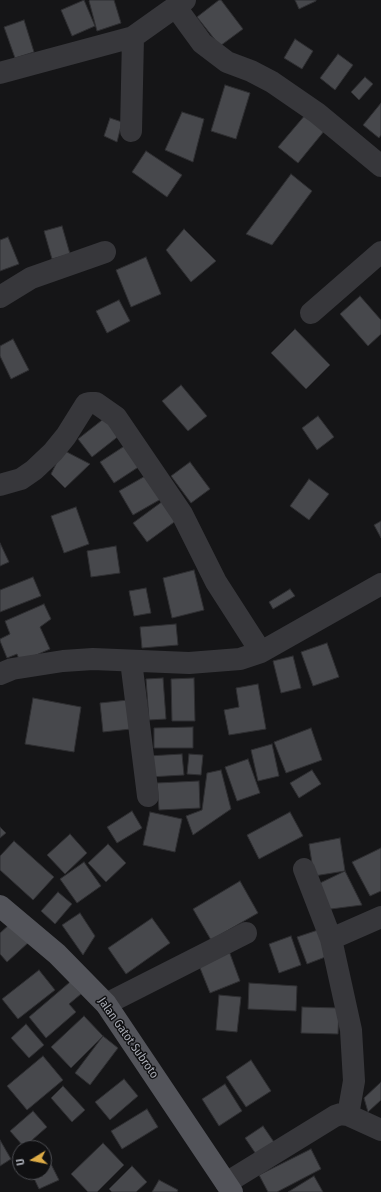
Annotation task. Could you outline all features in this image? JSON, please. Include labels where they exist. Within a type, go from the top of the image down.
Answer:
[{"type":"main road","name":"Jalan Gatot Subroto","points":[[0,906],[57,954],[106,1004],[229,1187]]},
{"type":"street","points":[[0,73],[133,37],[180,3],[202,43],[227,62],[251,71],[272,82],[317,113],[381,166]]},
{"type":"street","points":[[130,131],[133,37]]},
{"type":"street","points":[[0,297],[31,278],[105,252]]},
{"type":"street","points":[[311,313],[381,252]]},
{"type":"street","points":[[0,485],[21,479],[34,470],[53,452],[66,436],[86,404],[96,403],[116,417],[182,514],[216,582],[261,652]]},
{"type":"street","points":[[4,666],[92,659],[189,663],[240,659],[261,652],[381,584]]},
{"type":"street","points":[[131,661],[148,796]]},
{"type":"street","points":[[304,869],[331,939],[351,1030],[354,1081],[348,1115]]},
{"type":"street","points":[[331,939],[381,917]]},
{"type":"street","points":[[106,1004],[246,933]]},
{"type":"street","points":[[229,1187],[335,1116],[341,1114],[348,1115],[381,1130]]},
{"type":"building","points":[[84,0],[95,26],[72,36],[61,10]]},
{"type":"building","points":[[90,0],[114,0],[121,23],[97,31]]},
{"type":"building","points":[[221,0],[243,29],[220,46],[197,17]]},
{"type":"building","points":[[295,0],[316,0],[316,1],[299,9]]},
{"type":"building","points":[[24,20],[34,52],[15,58],[4,27]]},
{"type":"building","points":[[295,39],[313,51],[302,69],[284,58]]},
{"type":"building","points":[[338,54],[353,65],[335,90],[320,78]]},
{"type":"building","points":[[365,77],[373,84],[359,100],[351,92]]},
{"type":"building","points":[[225,85],[250,93],[236,139],[211,131]]},
{"type":"building","points":[[381,103],[381,135],[379,138],[363,125]]},
{"type":"building","points":[[182,112],[204,119],[193,162],[165,150]]},
{"type":"building","points":[[306,114],[325,130],[298,163],[278,147]]},
{"type":"building","points":[[110,118],[122,122],[117,142],[104,136]]},
{"type":"building","points":[[146,151],[182,175],[167,197],[132,172]]},
{"type":"building","points":[[291,174],[312,191],[272,245],[246,234]]},
{"type":"building","points":[[62,226],[70,254],[52,259],[44,231]]},
{"type":"building","points":[[184,229],[216,261],[191,282],[166,250]]},
{"type":"building","points":[[8,237],[19,264],[0,271],[0,240]]},
{"type":"building","points":[[146,257],[161,294],[131,307],[116,270]]},
{"type":"building","points":[[360,296],[381,320],[381,334],[368,346],[340,314]]},
{"type":"building","points":[[119,300],[130,321],[107,333],[96,311]]},
{"type":"building","points":[[295,329],[330,365],[306,389],[271,353]]},
{"type":"building","points":[[13,339],[29,370],[11,379],[0,356],[0,346]]},
{"type":"building","points":[[181,385],[207,416],[188,431],[162,401]]},
{"type":"building","points":[[318,416],[334,437],[317,450],[302,428]]},
{"type":"building","points":[[106,417],[120,435],[92,457],[78,439]]},
{"type":"building","points":[[126,445],[140,466],[114,483],[100,462]]},
{"type":"building","points":[[63,450],[90,464],[65,488],[51,474]]},
{"type":"building","points":[[190,462],[210,489],[191,503],[171,476]]},
{"type":"building","points":[[147,475],[161,499],[133,515],[119,491]]},
{"type":"building","points":[[309,479],[329,494],[309,520],[290,506]]},
{"type":"building","points":[[163,501],[177,520],[147,542],[133,523]]},
{"type":"building","points":[[76,507],[89,544],[64,553],[51,516]]},
{"type":"building","points":[[381,521],[381,538],[374,525]]},
{"type":"building","points":[[0,543],[9,562],[0,566]]},
{"type":"building","points":[[116,546],[120,573],[91,577],[87,551]]},
{"type":"building","points":[[194,570],[204,610],[172,618],[163,578]]},
{"type":"building","points":[[33,577],[41,596],[0,612],[0,590]]},
{"type":"building","points":[[146,588],[151,613],[134,616],[129,591]]},
{"type":"building","points":[[290,589],[295,596],[273,609],[269,602]]},
{"type":"building","points":[[44,604],[51,619],[40,627],[50,649],[20,662],[17,654],[7,658],[0,641],[0,639],[10,634],[5,621]]},
{"type":"building","points":[[176,624],[178,645],[142,648],[140,627]]},
{"type":"building","points":[[327,643],[339,677],[313,686],[301,652]]},
{"type":"building","points":[[293,656],[301,688],[281,693],[273,661]]},
{"type":"building","points":[[163,678],[166,719],[149,720],[146,679]]},
{"type":"building","points":[[194,678],[195,721],[172,721],[171,679]]},
{"type":"building","points":[[258,684],[266,729],[229,735],[224,710],[239,707],[236,688]]},
{"type":"building","points":[[33,698],[81,707],[74,752],[25,744]]},
{"type":"building","points":[[128,700],[131,729],[103,732],[100,703]]},
{"type":"building","points":[[193,727],[193,748],[154,748],[154,728]]},
{"type":"building","points":[[311,728],[322,760],[286,773],[274,742]]},
{"type":"building","points":[[272,744],[279,776],[258,781],[251,750]]},
{"type":"building","points":[[182,754],[184,775],[149,777],[148,756]]},
{"type":"building","points":[[189,754],[203,755],[201,775],[187,774]]},
{"type":"building","points":[[248,759],[260,793],[237,801],[225,767]]},
{"type":"building","points":[[221,770],[231,809],[193,835],[186,816],[202,810],[207,773]]},
{"type":"building","points":[[312,770],[321,784],[299,798],[290,783]]},
{"type":"building","points":[[199,781],[200,808],[159,810],[157,783]]},
{"type":"building","points":[[132,811],[142,828],[117,843],[107,827]]},
{"type":"building","points":[[150,812],[182,819],[175,852],[143,845]]},
{"type":"building","points":[[290,812],[303,836],[259,859],[247,835]]},
{"type":"building","points":[[0,827],[6,833],[0,838]]},
{"type":"building","points":[[70,834],[87,853],[65,874],[47,855]]},
{"type":"building","points":[[340,838],[345,871],[314,876],[309,844]]},
{"type":"building","points":[[14,841],[54,877],[33,900],[0,870],[0,856]]},
{"type":"building","points":[[108,844],[126,863],[106,882],[88,863]]},
{"type":"building","points":[[381,848],[381,891],[370,896],[352,862]]},
{"type":"building","points":[[84,862],[101,886],[77,903],[60,879]]},
{"type":"building","points":[[345,871],[362,905],[323,910],[320,883]]},
{"type":"building","points":[[240,881],[258,913],[211,940],[193,909]]},
{"type":"building","points":[[58,892],[72,904],[55,924],[41,911]]},
{"type":"building","points":[[80,913],[95,936],[83,955],[62,925]]},
{"type":"building","points":[[152,918],[170,943],[126,974],[108,948]]},
{"type":"building","points":[[11,923],[29,942],[7,962],[0,954],[0,933]]},
{"type":"building","points":[[318,930],[328,956],[307,964],[297,937]]},
{"type":"building","points":[[291,936],[301,965],[279,973],[269,944]]},
{"type":"building","points":[[229,951],[240,981],[210,993],[198,963]]},
{"type":"building","points":[[39,970],[55,990],[18,1019],[2,999]]},
{"type":"building","points":[[70,982],[81,994],[69,1004],[76,1012],[46,1038],[29,1017]]},
{"type":"building","points":[[249,983],[297,986],[296,1011],[248,1009]]},
{"type":"building","points":[[219,995],[241,997],[237,1032],[216,1030]]},
{"type":"building","points":[[302,1007],[339,1008],[338,1034],[301,1033]]},
{"type":"building","points":[[84,1016],[103,1036],[71,1068],[51,1047]]},
{"type":"building","points":[[26,1024],[44,1045],[29,1058],[11,1038]]},
{"type":"building","points":[[103,1036],[118,1048],[90,1085],[75,1073]]},
{"type":"building","points":[[43,1056],[63,1080],[27,1110],[7,1086]]},
{"type":"building","points":[[251,1060],[271,1091],[246,1107],[226,1077]]},
{"type":"building","points":[[124,1079],[138,1096],[110,1120],[95,1102]]},
{"type":"building","points":[[381,1082],[381,1100],[368,1112],[364,1098]]},
{"type":"building","points":[[225,1084],[242,1111],[219,1126],[202,1099]]},
{"type":"building","points":[[63,1086],[85,1110],[72,1122],[51,1098]]},
{"type":"building","points":[[147,1109],[158,1127],[122,1149],[111,1131]]},
{"type":"building","points":[[33,1111],[47,1127],[32,1140],[18,1140],[10,1131]]},
{"type":"building","points":[[263,1126],[276,1145],[258,1157],[245,1138]]},
{"type":"building","points":[[0,1140],[11,1159],[0,1166]]},
{"type":"building","points":[[103,1143],[124,1165],[97,1192],[88,1192],[71,1174]]},
{"type":"building","points":[[311,1149],[321,1169],[277,1192],[268,1192],[259,1175]]},
{"type":"building","points":[[52,1166],[59,1180],[39,1189],[35,1180],[52,1180]]},
{"type":"building","points":[[132,1166],[147,1182],[136,1192],[112,1192],[109,1189]]},
{"type":"building","points":[[314,1176],[323,1192],[288,1192]]},
{"type":"building","points":[[159,1180],[178,1190],[177,1192],[152,1192]]}]
